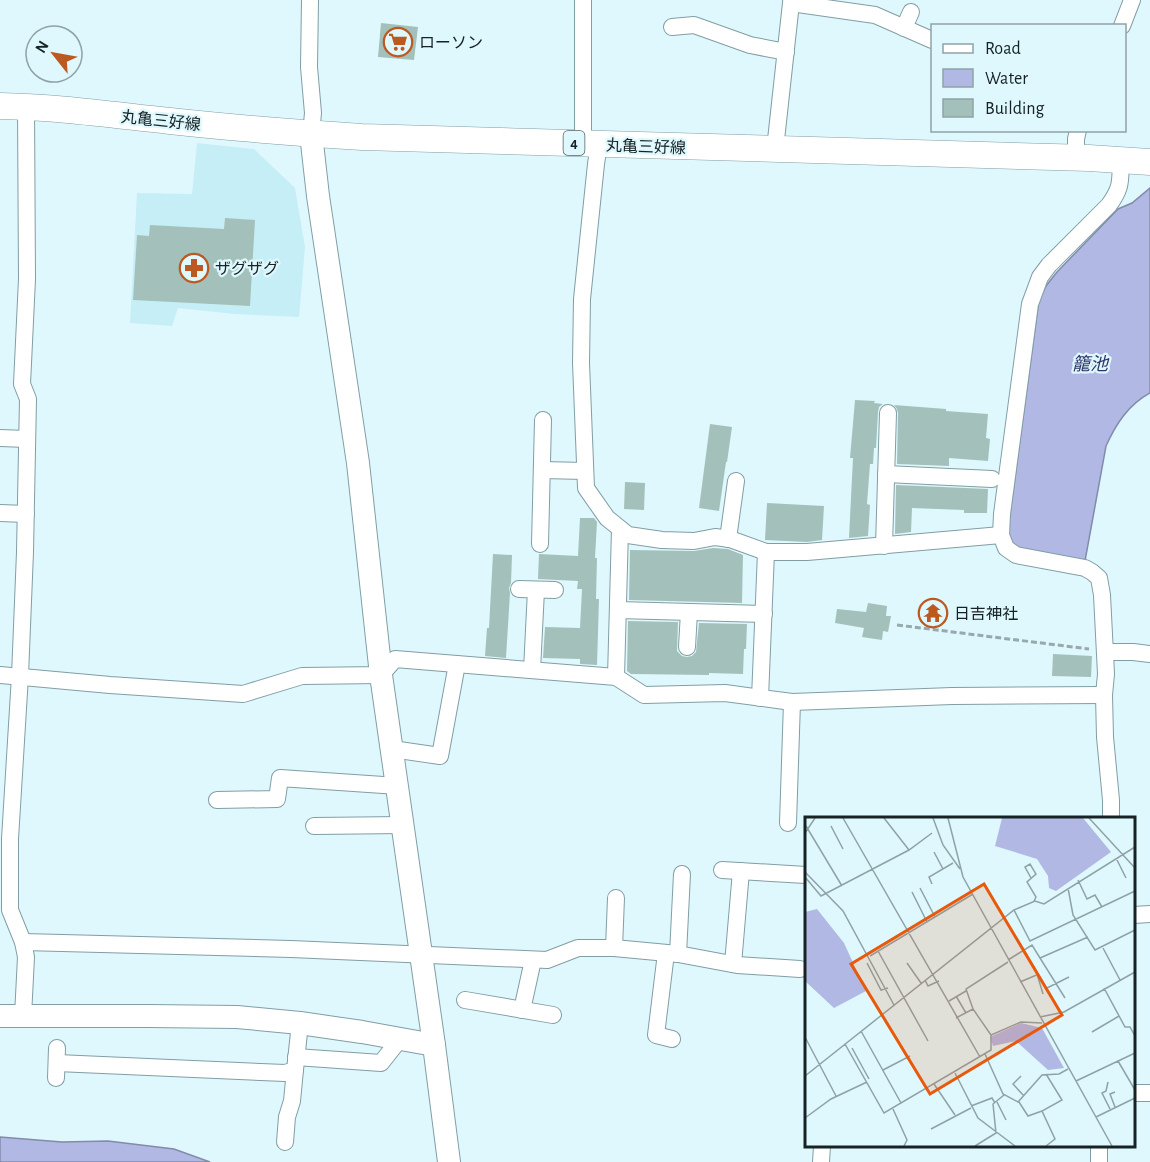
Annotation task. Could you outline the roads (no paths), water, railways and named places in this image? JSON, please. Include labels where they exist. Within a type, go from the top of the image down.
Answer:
[{"type":"main road","name":"丸亀三好線","points":[[0,105],[204,125],[362,137],[1076,157],[1150,162]]},
{"type":"street","points":[[310,0],[309,67],[313,113],[311,134],[358,463],[381,675],[422,955],[449,1162]]},
{"type":"street","points":[[583,0],[591,144],[596,164],[582,299],[581,363],[585,471],[586,488],[607,518],[628,535],[662,540],[694,541],[715,537],[729,539],[766,552],[807,552],[1001,535]]},
{"type":"street","points":[[1123,24],[1132,0]]},
{"type":"street","points":[[775,149],[792,1],[907,20],[931,38]]},
{"type":"street","points":[[672,27],[694,26],[750,45],[786,52]]},
{"type":"street","points":[[23,1016],[26,957],[10,910],[10,838],[20,676],[26,514],[28,399],[22,384],[27,279],[26,106]]},
{"type":"street","points":[[1076,157],[1078,132]]},
{"type":"street","points":[[1111,817],[1112,800],[1105,737],[1102,595],[1098,578],[1085,568],[1016,555],[1006,548],[1001,535],[1032,298],[1040,277],[1049,265],[1109,206],[1119,188],[1121,160]]},
{"type":"street","points":[[884,546],[888,413]]},
{"type":"street","points":[[540,544],[543,420]]},
{"type":"street","points":[[0,438],[27,439]]},
{"type":"street","points":[[542,470],[585,471]]},
{"type":"street","points":[[886,474],[992,479]]},
{"type":"street","points":[[729,539],[736,481]]},
{"type":"street","points":[[0,513],[26,514]]},
{"type":"street","points":[[616,677],[620,529]]},
{"type":"street","points":[[760,698],[766,552]]},
{"type":"street","points":[[532,670],[528,589],[555,590]]},
{"type":"street","points":[[618,610],[764,614]]},
{"type":"street","points":[[687,647],[689,612]]},
{"type":"street","points":[[1105,652],[1150,654]]},
{"type":"street","points":[[0,675],[243,694],[302,675],[381,675],[395,659],[616,677],[644,695],[725,693],[792,702],[952,696],[1104,695]]},
{"type":"street","points":[[392,749],[440,756],[457,664]]},
{"type":"street","points":[[788,823],[783,761],[792,702]]},
{"type":"street","points":[[217,800],[277,799],[280,778],[398,786]]},
{"type":"street","points":[[314,826],[403,825]]},
{"type":"street","points":[[722,870],[805,875]]},
{"type":"street","points":[[733,964],[741,871]]},
{"type":"street","points":[[672,1039],[656,1035],[672,954],[682,874]]},
{"type":"street","points":[[614,948],[616,898]]},
{"type":"street","points":[[1135,915],[1150,914]]},
{"type":"street","points":[[22,942],[291,949],[533,960],[547,960],[578,948],[614,948],[733,964],[800,969]]},
{"type":"street","points":[[522,1010],[533,960]]},
{"type":"street","points":[[465,1000],[553,1015]]},
{"type":"street","points":[[0,1016],[237,1017],[300,1023],[434,1045]]},
{"type":"street","points":[[285,1142],[287,1117],[292,1101],[300,1023]]},
{"type":"street","points":[[57,1063],[285,1073],[296,1063],[381,1063],[400,1039]]},
{"type":"street","points":[[821,1162],[822,1147]]},
{"type":"water","name":"籠池","points":[[1150,188],[1150,393],[1135,403],[1123,416],[1106,446],[1085,561],[1016,552],[1007,536],[1039,299],[1057,272],[1118,209],[1132,203]]},
{"type":"water","points":[[0,1137],[62,1142],[108,1141],[174,1149],[210,1162],[0,1162]]},
{"type":"place","name":"ローソン","points":[[398,42]]},
{"type":"place","name":"ザグザグ","points":[[194,268]]},
{"type":"place","name":"日吉神社","points":[[933,613]]}]
